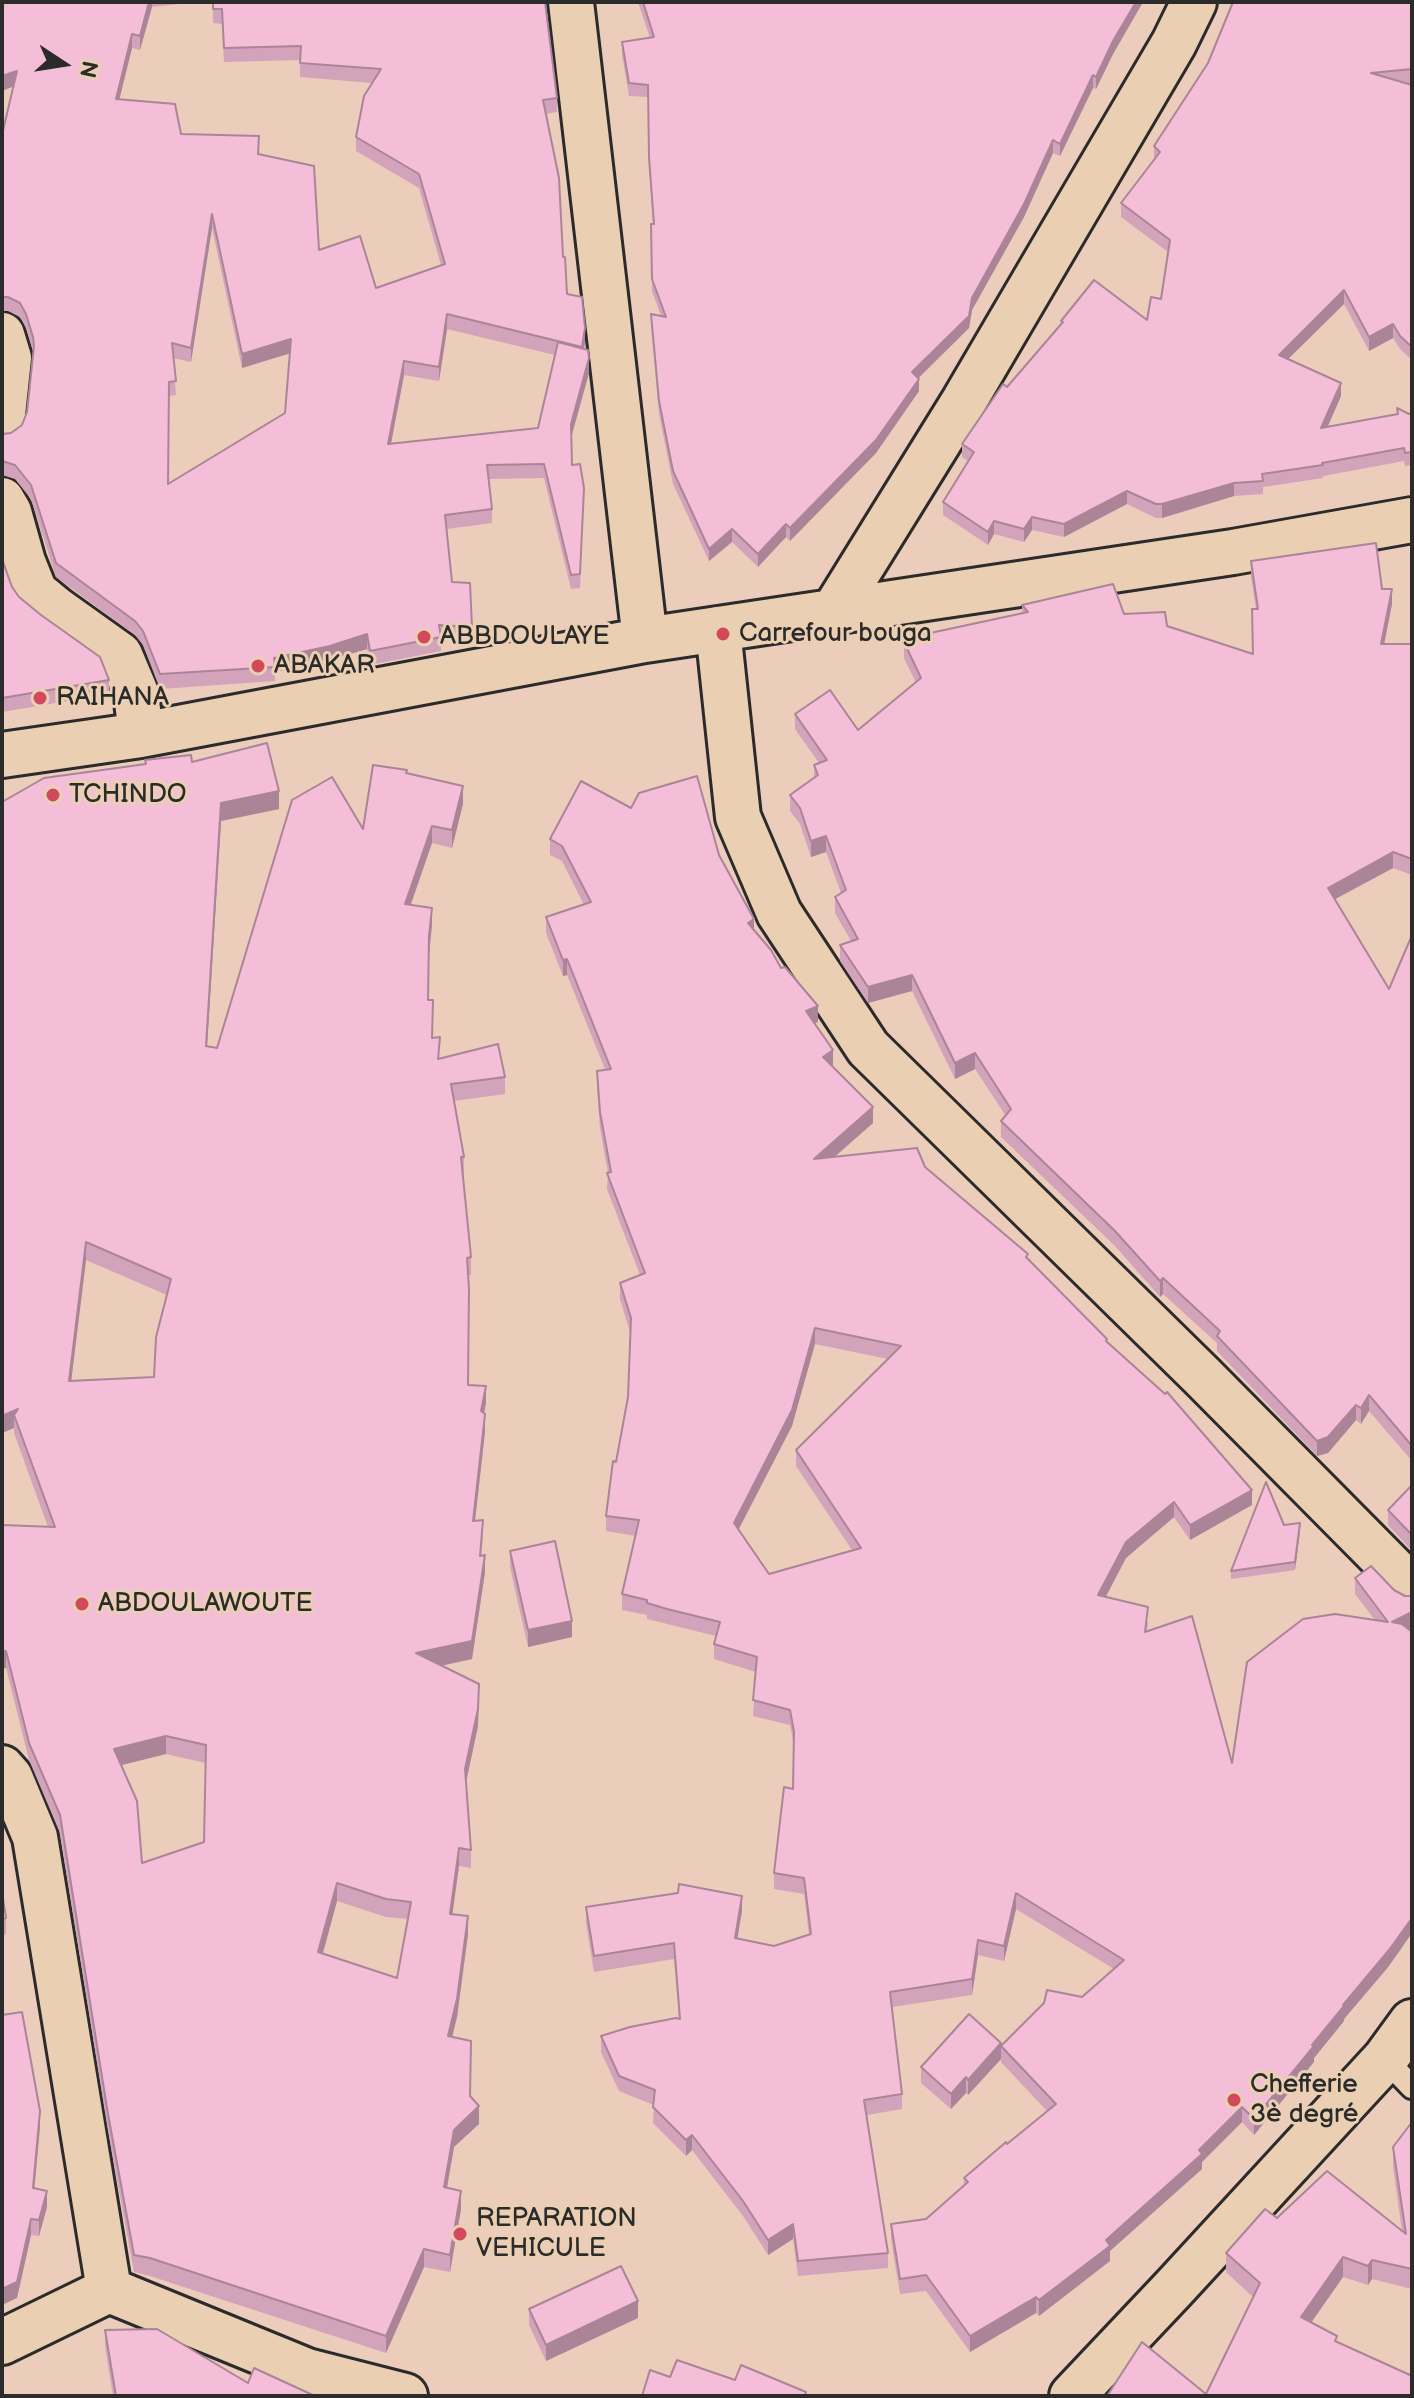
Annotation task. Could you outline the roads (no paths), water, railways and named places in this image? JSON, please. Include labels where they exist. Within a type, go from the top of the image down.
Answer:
[{"type":"street","points":[[571,2],[645,640]]},
{"type":"street","points":[[834,611],[964,401],[1174,43],[1194,2]]},
{"type":"street","points":[[2,335],[9,358],[2,424]]},
{"type":"street","points":[[2,500],[9,512],[35,592],[120,655],[136,693],[141,735]]},
{"type":"street","points":[[2,755],[141,735],[645,640],[1233,552],[1412,520]]},
{"type":"street","points":[[718,629],[738,817],[779,913],[868,1048],[1192,1366],[1412,1588]]},
{"type":"street","points":[[2,1768],[10,1777],[35,1837],[109,2290]]},
{"type":"street","points":[[1072,2396],[1174,2288],[1398,2073],[1412,2022]]},
{"type":"street","points":[[2,2342],[109,2290],[307,2371],[405,2396]]},
{"type":"place","name":"Carrefour bouga","points":[[723,634]]},
{"type":"place","name":"ABBDOULAYE","points":[[424,637]]},
{"type":"place","name":"ABAKAR","points":[[258,666]]},
{"type":"place","name":"RAIHANA","points":[[40,698]]},
{"type":"place","name":"TCHINDO","points":[[53,795]]},
{"type":"place","name":"ABDOULAWOUTE","points":[[82,1604]]},
{"type":"place","name":"Chefferie 3è degré","points":[[1234,2100]]},
{"type":"place","name":"REPARATION VEHICULE","points":[[460,2234]]}]
